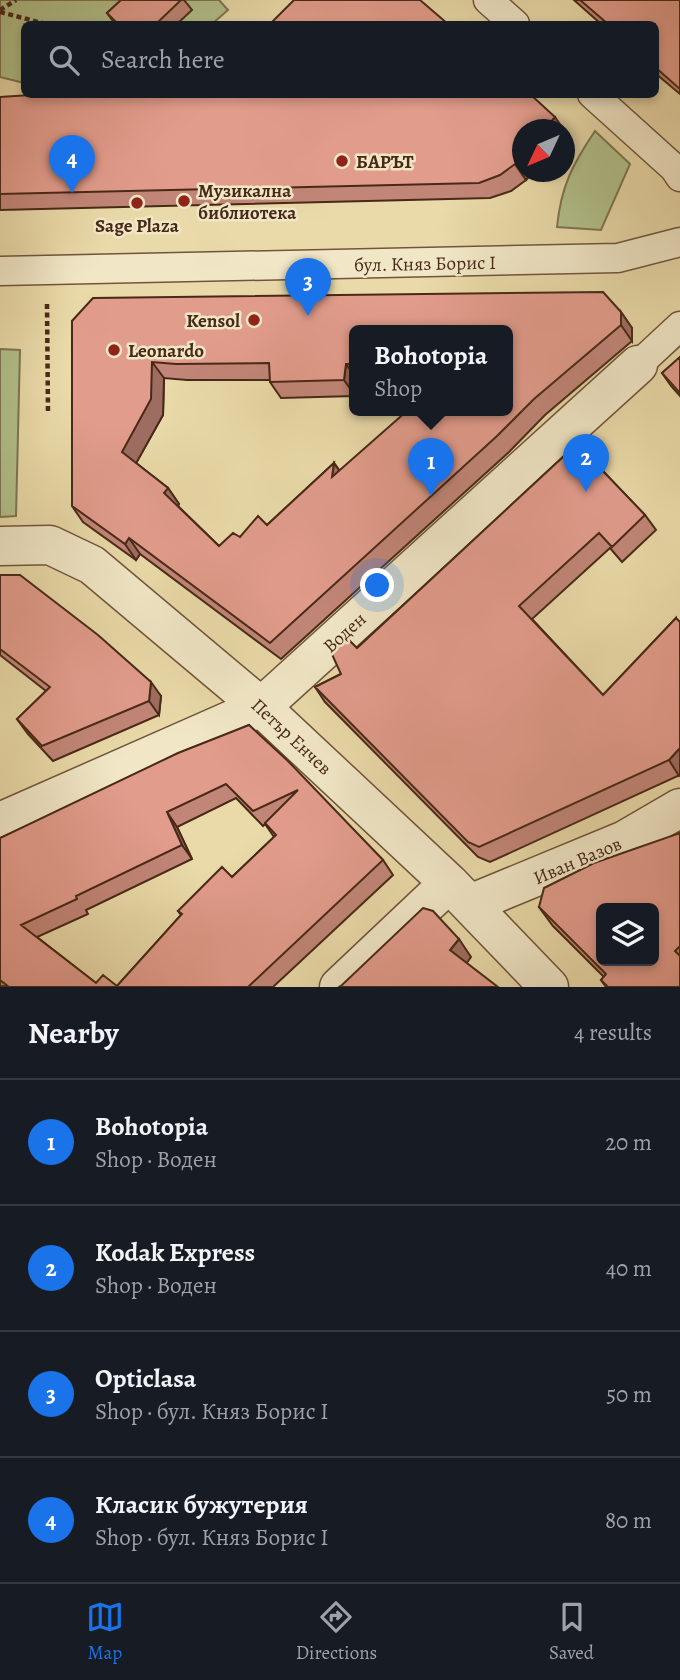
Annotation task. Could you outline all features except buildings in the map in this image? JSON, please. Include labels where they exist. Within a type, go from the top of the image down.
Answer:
[{"type":"street","points":[[488,0],[512,21]]},
{"type":"street","points":[[596,98],[674,168],[680,177]]},
{"type":"street","name":"бул. Княз Борис I","points":[[0,271],[618,258],[680,242]]},
{"type":"street","points":[[638,365],[680,326]]},
{"type":"street","name":"Воден","points":[[0,822],[261,707],[638,365]]},
{"type":"street","name":"Петър Енчев","points":[[0,546],[50,545],[92,565],[261,707],[459,893],[550,987]]},
{"type":"street","name":"Иван Вазов","points":[[339,987],[459,893],[625,840],[680,808]]},
{"type":"path","points":[[0,11],[16,0]]},
{"type":"path","points":[[0,11],[35,21]]},
{"type":"path","points":[[47,272],[48,414]]},
{"type":"green space","points":[[0,0],[219,0],[228,10],[215,21],[21,21],[21,82],[0,77]]},
{"type":"green space","points":[[595,131],[630,164],[601,230],[557,227],[561,200],[567,182],[575,182],[575,165]]},
{"type":"green space","points":[[0,349],[20,350],[16,516],[0,517]]},
{"type":"place","name":"БАРЪТ","points":[[342,161]]},
{"type":"place","name":"Класик бужутерия","points":[[72,193]]},
{"type":"place","name":"Музикална библиотека","points":[[184,201]]},
{"type":"place","name":"Sage Plaza","points":[[137,203]]},
{"type":"place","name":"Opticlasa","points":[[308,316]]},
{"type":"place","name":"Kensol","points":[[254,320]]},
{"type":"place","name":"Leonardo","points":[[114,350]]},
{"type":"place","name":"Kodak Express","points":[[586,492]]},
{"type":"place","name":"Bohotopia","points":[[431,496]]}]
